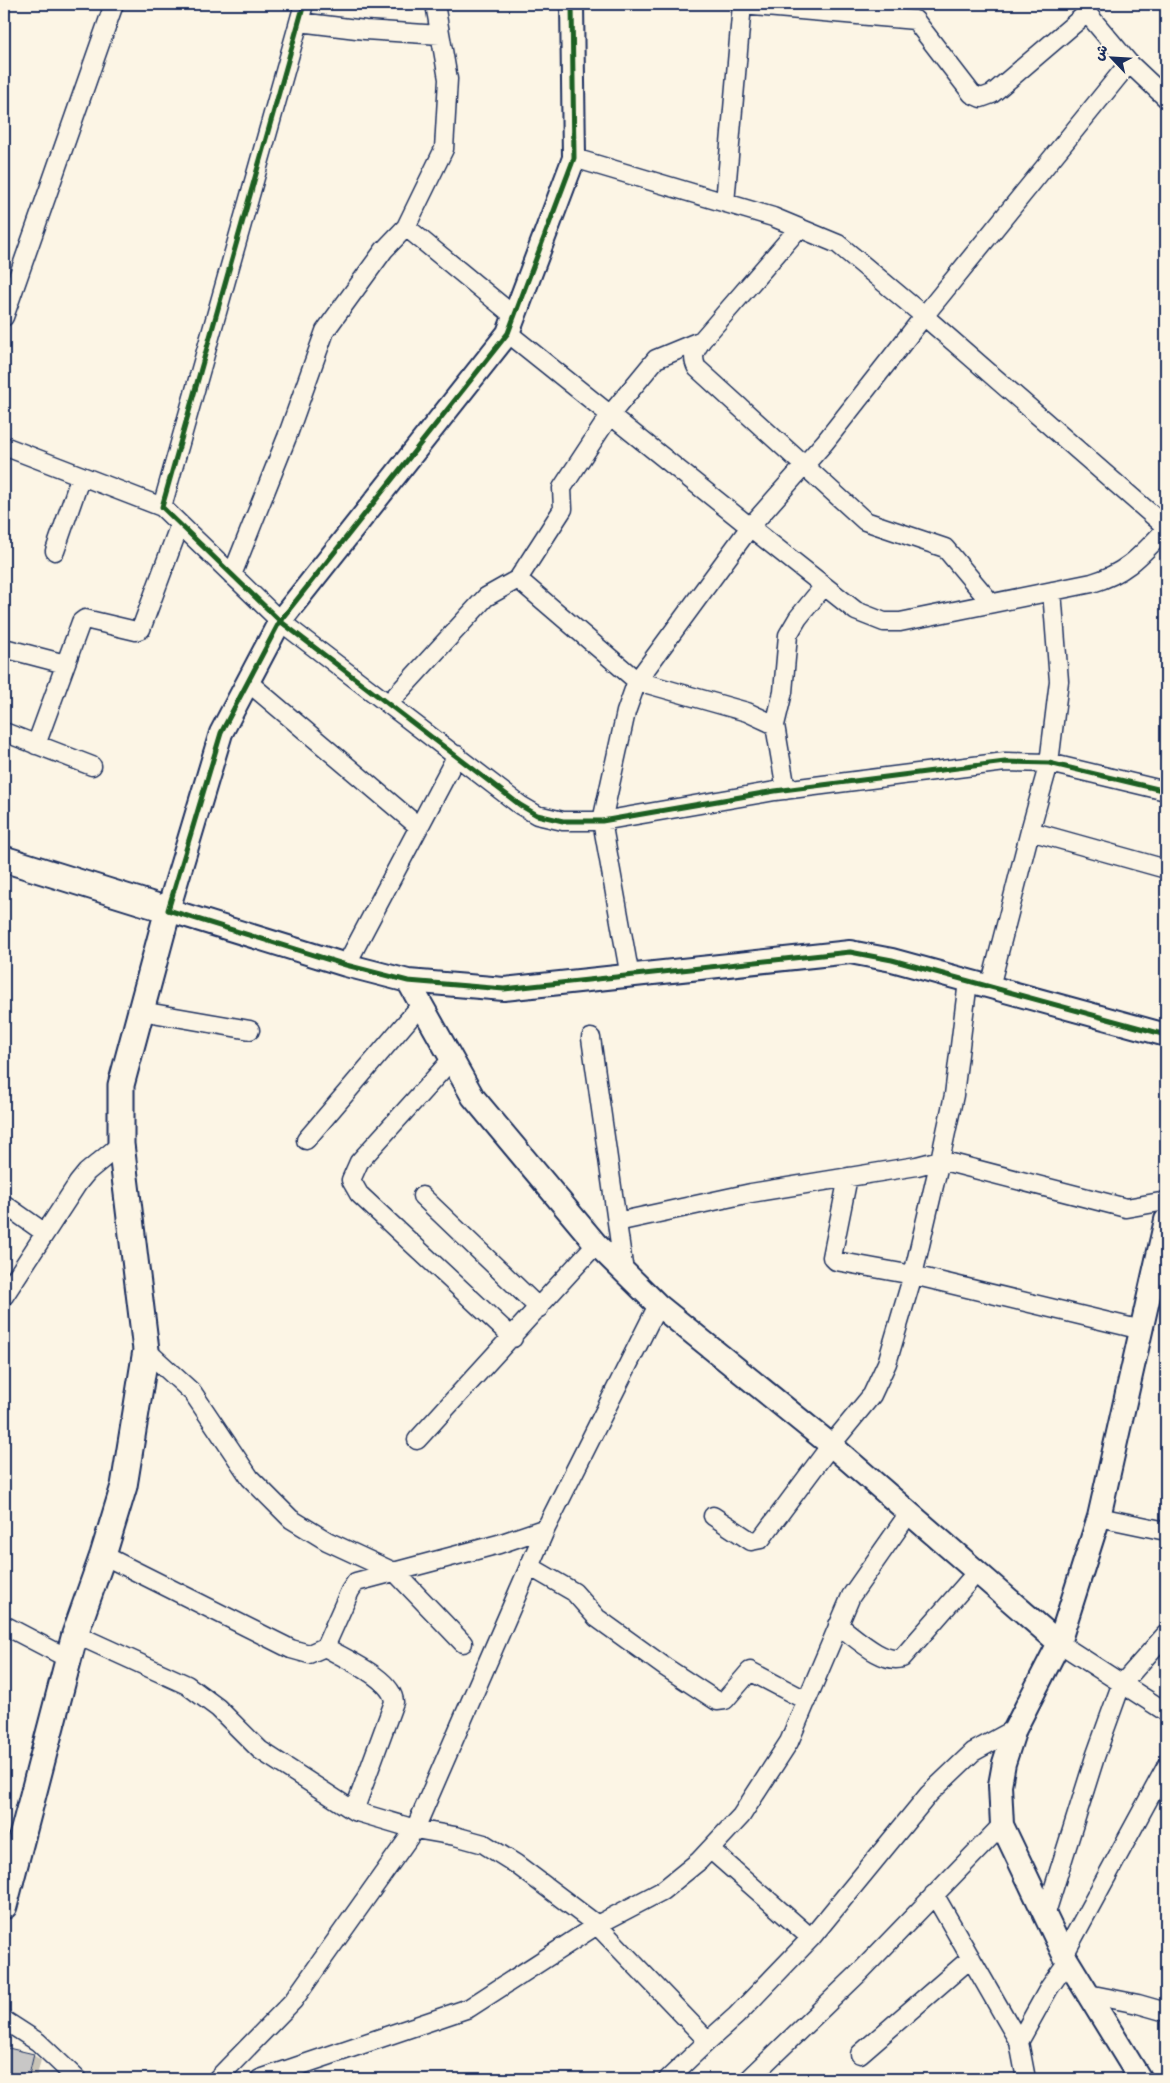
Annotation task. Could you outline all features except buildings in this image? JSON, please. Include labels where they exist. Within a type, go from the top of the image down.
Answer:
[{"type":"main road","points":[[4,859],[168,910],[121,1085],[121,1144],[146,1350],[124,1486],[103,1555],[75,1634],[4,1906]]},
{"type":"street","points":[[4,317],[114,4]]},
{"type":"street","points":[[162,507],[304,4]]},
{"type":"street","points":[[232,575],[287,438],[325,331],[384,250],[406,227],[444,149],[448,79],[435,4]]},
{"type":"street","points":[[572,4],[574,158],[511,325],[280,621],[221,733],[168,910],[346,965],[408,981],[504,989],[850,952],[892,960],[1166,1035]]},
{"type":"street","points":[[725,203],[742,5],[915,20],[972,94],[981,98],[992,94],[1087,8],[1129,63],[1166,98]]},
{"type":"street","points":[[299,22],[365,30],[440,35]]},
{"type":"street","points":[[630,977],[602,821],[626,712],[637,681],[750,528],[804,466],[1129,63]]},
{"type":"street","points":[[406,227],[610,415],[856,612],[870,619],[884,622],[900,622],[1112,577],[1129,567],[1166,528],[924,316],[838,244],[773,217],[574,158]]},
{"type":"street","points":[[799,228],[702,340],[694,353],[693,361],[697,368],[865,521],[945,548],[991,603]]},
{"type":"street","points":[[389,703],[486,597],[518,579],[562,509],[562,488],[610,415],[656,359],[702,340]]},
{"type":"street","points":[[4,446],[162,507],[280,621],[520,805],[537,815],[563,821],[602,821],[786,790],[1005,762],[1049,763],[1166,791]]},
{"type":"street","points":[[55,551],[81,476]]},
{"type":"street","points":[[36,745],[78,628],[85,619],[136,631],[141,629],[180,524]]},
{"type":"street","points":[[518,579],[637,681],[747,712],[775,725]]},
{"type":"street","points":[[786,790],[775,725],[783,692],[788,635],[798,618],[824,586]]},
{"type":"street","points":[[990,987],[1049,763],[1059,681],[1052,591]]},
{"type":"street","points":[[4,648],[65,664]]},
{"type":"street","points":[[248,682],[419,827]]},
{"type":"street","points":[[4,732],[92,766]]},
{"type":"street","points":[[346,965],[457,755]]},
{"type":"street","points":[[1030,831],[1166,869]]},
{"type":"street","points":[[408,981],[473,1097],[596,1244],[658,1305],[831,1445],[1059,1643],[1121,1685],[1166,1712]]},
{"type":"street","points":[[713,1516],[745,1538],[752,1540],[761,1539],[831,1445],[872,1395],[888,1363],[913,1275],[954,1095],[968,981]]},
{"type":"street","points":[[306,1140],[421,1005]]},
{"type":"street","points":[[141,1011],[250,1030]]},
{"type":"street","points":[[591,1038],[624,1272]]},
{"type":"street","points":[[452,1059],[359,1162],[351,1180],[359,1194],[513,1338]]},
{"type":"street","points":[[4,1296],[87,1172],[121,1144]]},
{"type":"street","points":[[617,1222],[751,1193],[848,1178],[940,1160],[1126,1208],[1166,1201]]},
{"type":"street","points":[[848,1178],[833,1260],[839,1263],[913,1275],[1142,1330]]},
{"type":"street","points":[[422,1196],[539,1308]]},
{"type":"street","points":[[4,1204],[45,1233]]},
{"type":"street","points":[[1140,2079],[1066,1958],[1045,1916],[1002,1825],[1000,1785],[1015,1729],[1059,1643],[1099,1517],[1142,1330],[1164,1249],[1166,1220]]},
{"type":"street","points":[[417,1440],[513,1338],[596,1244]]},
{"type":"street","points":[[217,2079],[293,2001],[415,1829],[546,1528],[658,1305]]},
{"type":"street","points":[[146,1350],[193,1393],[250,1478],[291,1519],[326,1541],[396,1573],[463,1643]]},
{"type":"street","points":[[260,2079],[469,2008],[597,1925],[662,1890],[699,1861],[741,1816],[789,1742],[851,1596],[909,1513]]},
{"type":"street","points":[[1099,1517],[1166,1532]]},
{"type":"street","points":[[103,1555],[291,1649],[309,1654],[325,1648],[350,1591],[356,1582],[366,1578],[396,1573],[546,1528]]},
{"type":"street","points":[[529,1566],[574,1592],[597,1618],[665,1667],[717,1701],[725,1700],[750,1671],[807,1701]]},
{"type":"street","points":[[838,1624],[882,1657],[896,1661],[902,1658],[977,1572]]},
{"type":"street","points":[[4,1625],[69,1659]]},
{"type":"street","points":[[75,1634],[186,1684],[218,1708],[260,1750],[354,1811],[415,1829],[456,1836],[484,1844],[516,1864],[597,1925],[708,2041]]},
{"type":"street","points":[[1045,1916],[1095,1758],[1121,1685],[1166,1634]]},
{"type":"street","points":[[325,1648],[380,1680],[394,1694],[394,1702],[354,1811]]},
{"type":"street","points":[[668,2079],[736,2016],[811,1938],[929,1794],[973,1752],[1015,1729]]},
{"type":"street","points":[[1019,2042],[1066,1958],[1166,1767]]},
{"type":"street","points":[[749,2079],[857,1976],[1002,1825]]},
{"type":"street","points":[[710,1849],[811,1938]]},
{"type":"street","points":[[934,1894],[1019,2042],[1026,2079]]},
{"type":"street","points":[[860,2054],[971,1958]]},
{"type":"street","points":[[1088,1994],[1166,2012]]},
{"type":"street","points":[[4,2020],[38,2042],[77,2079]]},
{"type":"cycle path","points":[[304,4],[162,507],[280,621],[520,805],[537,815],[563,821],[602,821],[775,791],[1005,762],[1049,763],[1166,791]]},
{"type":"cycle path","points":[[572,4],[574,158],[508,333],[280,621],[221,733],[168,910],[346,965],[408,981],[504,989],[850,952],[892,960],[1166,1035]]}]
